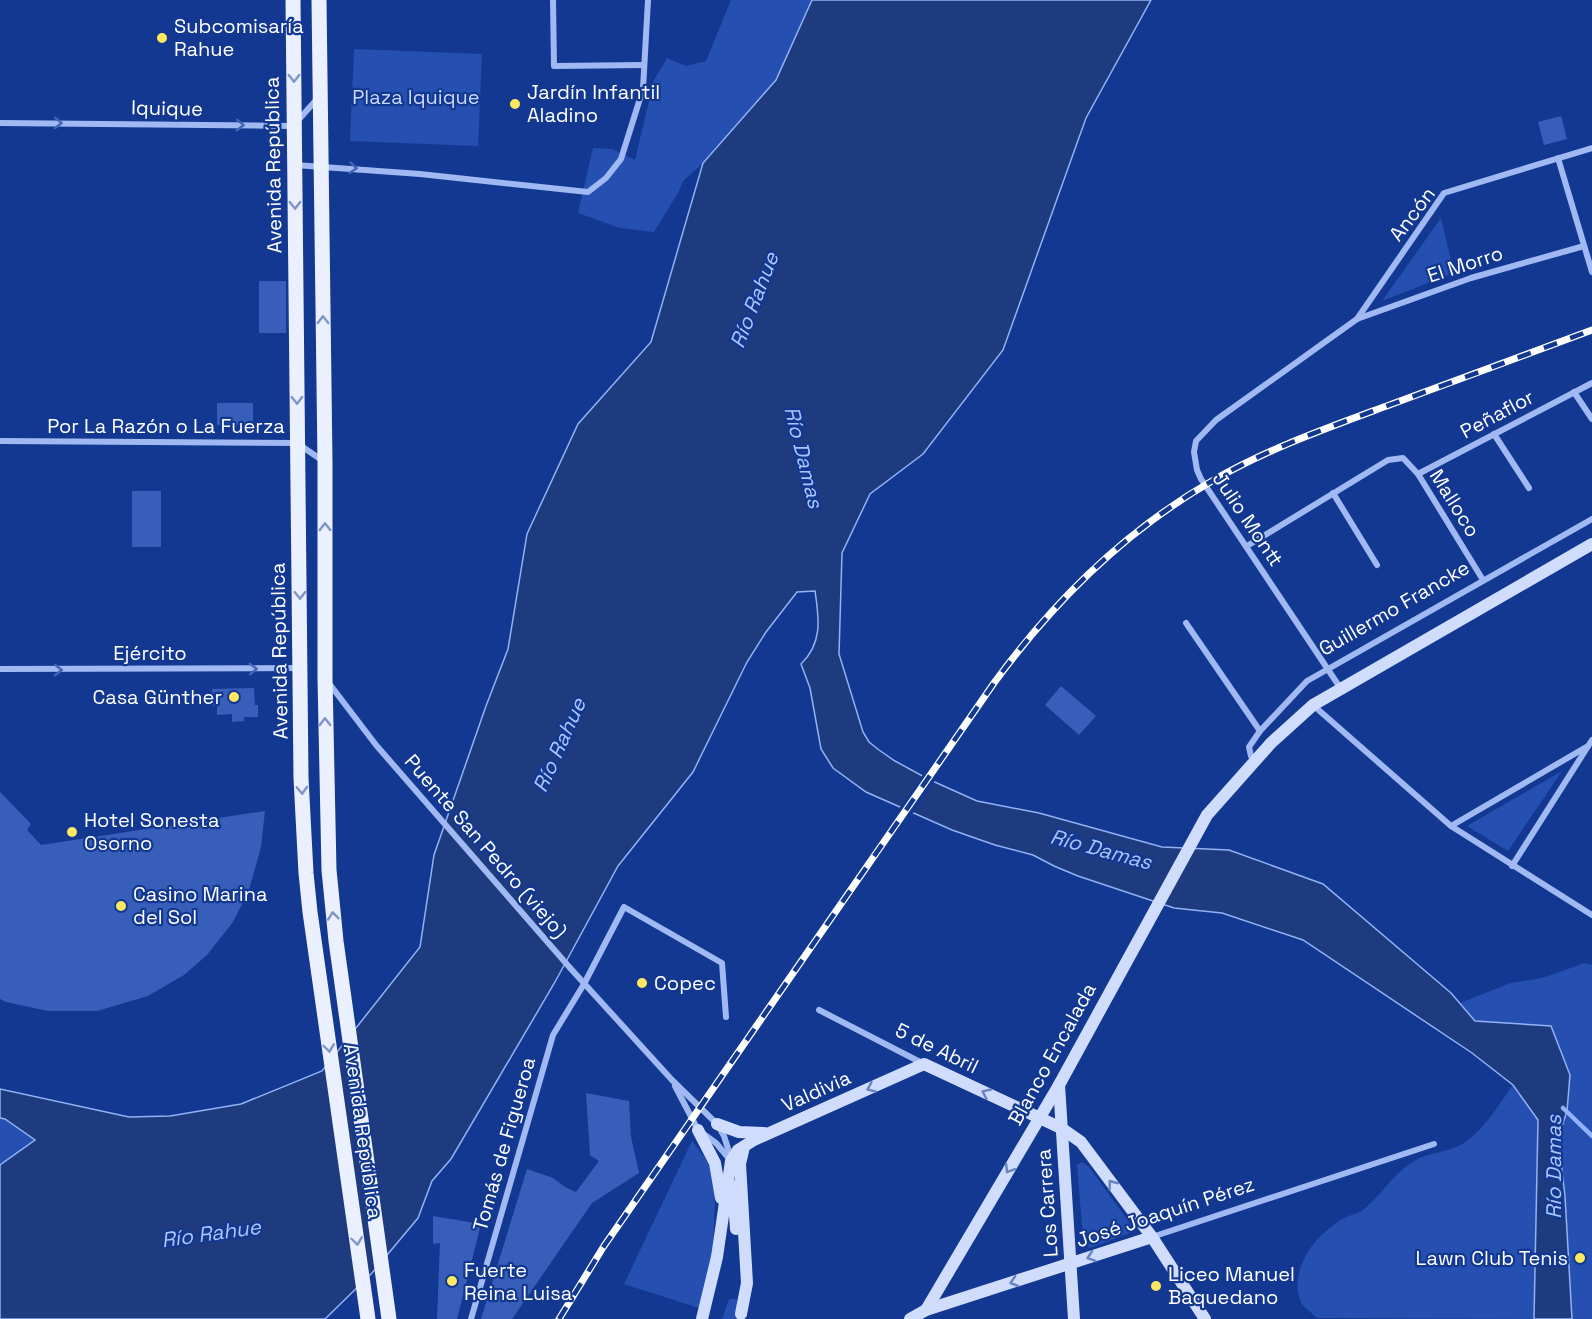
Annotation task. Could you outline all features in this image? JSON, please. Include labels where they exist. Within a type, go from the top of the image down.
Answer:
[{"type":"main road","name":"Avenida República","points":[[293,0],[301,778],[305,863],[368,1319]]},
{"type":"main road","name":"Avenida República","points":[[319,0],[329,870],[340,974],[389,1319]]},
{"type":"main road","points":[[294,31],[319,43]]},
{"type":"street","points":[[553,0],[554,66],[644,64]]},
{"type":"street","points":[[294,165],[420,174],[588,192],[606,178],[621,159],[643,89],[648,0]]},
{"type":"street","points":[[293,126],[320,96]]},
{"type":"street","name":"Iquique","points":[[0,123],[293,126]]},
{"type":"street","name":"Ancón","points":[[1357,319],[1444,193],[1592,148]]},
{"type":"street","points":[[1558,158],[1592,272]]},
{"type":"street","name":"El Morro","points":[[1357,319],[1471,278],[1584,246]]},
{"type":"street","name":"Julio Montt","points":[[1341,689],[1197,470],[1194,452],[1197,441],[1216,420],[1357,319]]},
{"type":"street","name":"Peñaflor","points":[[1418,474],[1592,382]]},
{"type":"street","points":[[1574,392],[1592,419]]},
{"type":"street","points":[[1494,434],[1529,488]]},
{"type":"street","name":"Por La Razón o La Fuerza","points":[[0,441],[297,443],[325,462]]},
{"type":"street","name":"Malloco","points":[[1333,493],[1388,460],[1403,458],[1418,474],[1483,580]]},
{"type":"street","points":[[1247,546],[1333,493],[1377,565]]},
{"type":"street","name":"Guillermo Francke","points":[[1255,761],[1249,747],[1260,731],[1307,681],[1592,519]]},
{"type":"street","points":[[1255,761],[1271,743],[1313,705],[1592,544]]},
{"type":"street","points":[[1186,623],[1260,731]]},
{"type":"street","name":"Ejército","points":[[0,669],[301,668]]},
{"type":"street","name":"Puente San Pedro (viejo)","points":[[325,678],[376,745],[584,984],[672,1080]]},
{"type":"street","points":[[1313,705],[1451,826],[1592,915]]},
{"type":"street","points":[[1451,826],[1590,743]]},
{"type":"street","points":[[1512,866],[1590,743]]},
{"type":"street","name":"Blanco Encalada","points":[[926,1310],[1059,1085],[1207,815],[1255,761]]},
{"type":"street","name":"Tomás de Figueroa","points":[[471,1319],[553,1035],[584,984],[624,908],[722,963],[726,1017]]},
{"type":"street","name":"5 de Abril","points":[[819,1010],[924,1064],[1061,1128],[1081,1142],[1152,1237],[1205,1319]]},
{"type":"street","name":"Valdivia","points":[[731,1161],[738,1150],[747,1144],[924,1064]]},
{"type":"street","points":[[672,1080],[717,1124],[724,1136],[731,1161],[741,1317]]},
{"type":"street","points":[[672,1080],[710,1151],[718,1176],[722,1201],[721,1235]]},
{"type":"street","name":"Los Carrera","points":[[1059,1085],[1074,1319]]},
{"type":"street","points":[[717,1124],[750,1134],[774,1131]]},
{"type":"street","points":[[698,1130],[716,1143],[731,1161],[721,1235],[702,1319]]},
{"type":"street","points":[[741,1317],[747,1283],[740,1164],[747,1144]]},
{"type":"street","name":"José Joaquín Pérez","points":[[910,1319],[926,1310],[1070,1265],[1434,1144]]},
{"type":"green space","points":[[731,0],[812,0],[776,80],[703,163],[683,181],[654,232],[620,228],[578,213],[593,148],[612,149],[635,160],[654,80],[667,58],[686,66],[706,61]]},
{"type":"green space","name":"Plaza Iquique","points":[[354,49],[482,54],[478,146],[350,141]]},
{"type":"green space","points":[[1441,218],[1454,273],[1382,301]]},
{"type":"green space","points":[[1562,771],[1508,851],[1467,826]]},
{"type":"green space","points":[[1585,963],[1592,965],[1592,1319],[1572,1319],[1565,1196],[1558,1138],[1570,1075],[1551,1027],[1475,1021],[1460,1003],[1511,983],[1542,978]]},
{"type":"green space","points":[[1513,1085],[1538,1120],[1534,1319],[1317,1318],[1301,1302],[1298,1292],[1300,1270],[1316,1241],[1339,1221],[1363,1210],[1408,1165],[1422,1157],[1454,1148],[1467,1141],[1486,1122]]},
{"type":"green space","points":[[0,1118],[36,1140],[0,1165]]},
{"type":"green space","points":[[692,1141],[713,1173],[715,1194],[713,1256],[699,1308],[624,1284]]},
{"type":"green space","points":[[1082,1162],[1089,1167],[1134,1229],[1130,1233],[1090,1248],[1084,1244],[1083,1238],[1077,1165]]},
{"type":"green space","points":[[729,1299],[737,1299],[739,1319],[722,1319]]},
{"type":"water","points":[[812,0],[1151,0],[1086,118],[1003,350],[923,454],[870,494],[842,553],[839,654],[863,732],[869,742],[895,761],[977,801],[1039,813],[1162,847],[1229,850],[1323,884],[1451,993],[1475,1021],[1551,1026],[1570,1075],[1567,1111],[1558,1138],[1565,1196],[1572,1319],[1534,1319],[1538,1120],[1513,1085],[1472,1053],[1303,940],[1222,913],[1174,908],[1078,876],[1033,855],[952,830],[866,792],[833,768],[821,749],[810,688],[801,664],[813,648],[818,630],[815,591],[797,592],[766,632],[747,662],[693,772],[618,866],[555,982],[451,1159],[432,1181],[418,1218],[372,1273],[325,1319],[0,1319],[0,1165],[35,1140],[5,1119],[0,1118],[0,1089],[129,1117],[170,1116],[241,1104],[322,1071],[420,947],[434,855],[508,649],[527,534],[578,424],[651,342],[703,163],[776,80]]},
{"type":"pier","points":[[924,773],[936,779],[911,816],[898,810]]},
{"type":"building","points":[[1561,116],[1567,139],[1544,145],[1538,122]]},
{"type":"building","points":[[259,281],[286,281],[286,333],[259,333]]},
{"type":"building","points":[[217,403],[253,403],[253,425],[217,425]]},
{"type":"building","points":[[132,491],[161,491],[161,547],[132,547]]},
{"type":"building","points":[[1061,686],[1096,716],[1079,735],[1045,705]]},
{"type":"building","name":"Casa Günther","points":[[254,688],[258,717],[244,717],[244,721],[232,722],[232,714],[217,715],[217,706],[213,706],[212,689]]},
{"type":"building","name":"Casino Marina del Sol","points":[[0,792],[31,824],[27,830],[41,845],[265,811],[261,847],[249,890],[233,922],[207,955],[184,975],[148,996],[97,1011],[48,1011],[6,1002],[0,999]]},
{"type":"building","points":[[586,1093],[629,1101],[631,1137],[639,1173],[592,1203],[512,1319],[481,1319],[527,1169],[553,1178],[576,1192],[599,1161],[590,1155]]},
{"type":"building","name":"Fuerte Reina Luisa","points":[[433,1216],[481,1224],[457,1319],[437,1319],[440,1243],[433,1244]]},
{"type":"waterway","name":"Río Damas","points":[[1563,1108],[1592,1136]]},
{"type":"railway","points":[[559,1319],[604,1246],[994,683],[1041,624],[1092,570],[1150,522],[1180,501],[1255,458],[1323,430],[1592,330]]},
{"type":"place","name":"Subcomisaría Rahue","points":[[162,38]]},
{"type":"place","name":"Jardín Infantil Aladino","points":[[515,104]]},
{"type":"place","name":"Casa Günther","points":[[234,697]]},
{"type":"place","name":"Hotel Sonesta Osorno","points":[[72,832]]},
{"type":"place","name":"Casino Marina del Sol","points":[[121,906]]},
{"type":"place","name":"Copec","points":[[642,983]]},
{"type":"place","name":"Lawn Club Tenis","points":[[1580,1258]]},
{"type":"place","name":"Fuerte Reina Luisa","points":[[452,1281]]},
{"type":"place","name":"Liceo Manuel Baquedano","points":[[1156,1286]]},
{"type":"water label","name":"Río Rahue","points":[[754,300]]},
{"type":"water label","name":"Río Rahue","points":[[559,745]]},
{"type":"water label","name":"Río Rahue","points":[[211,1233]]}]
